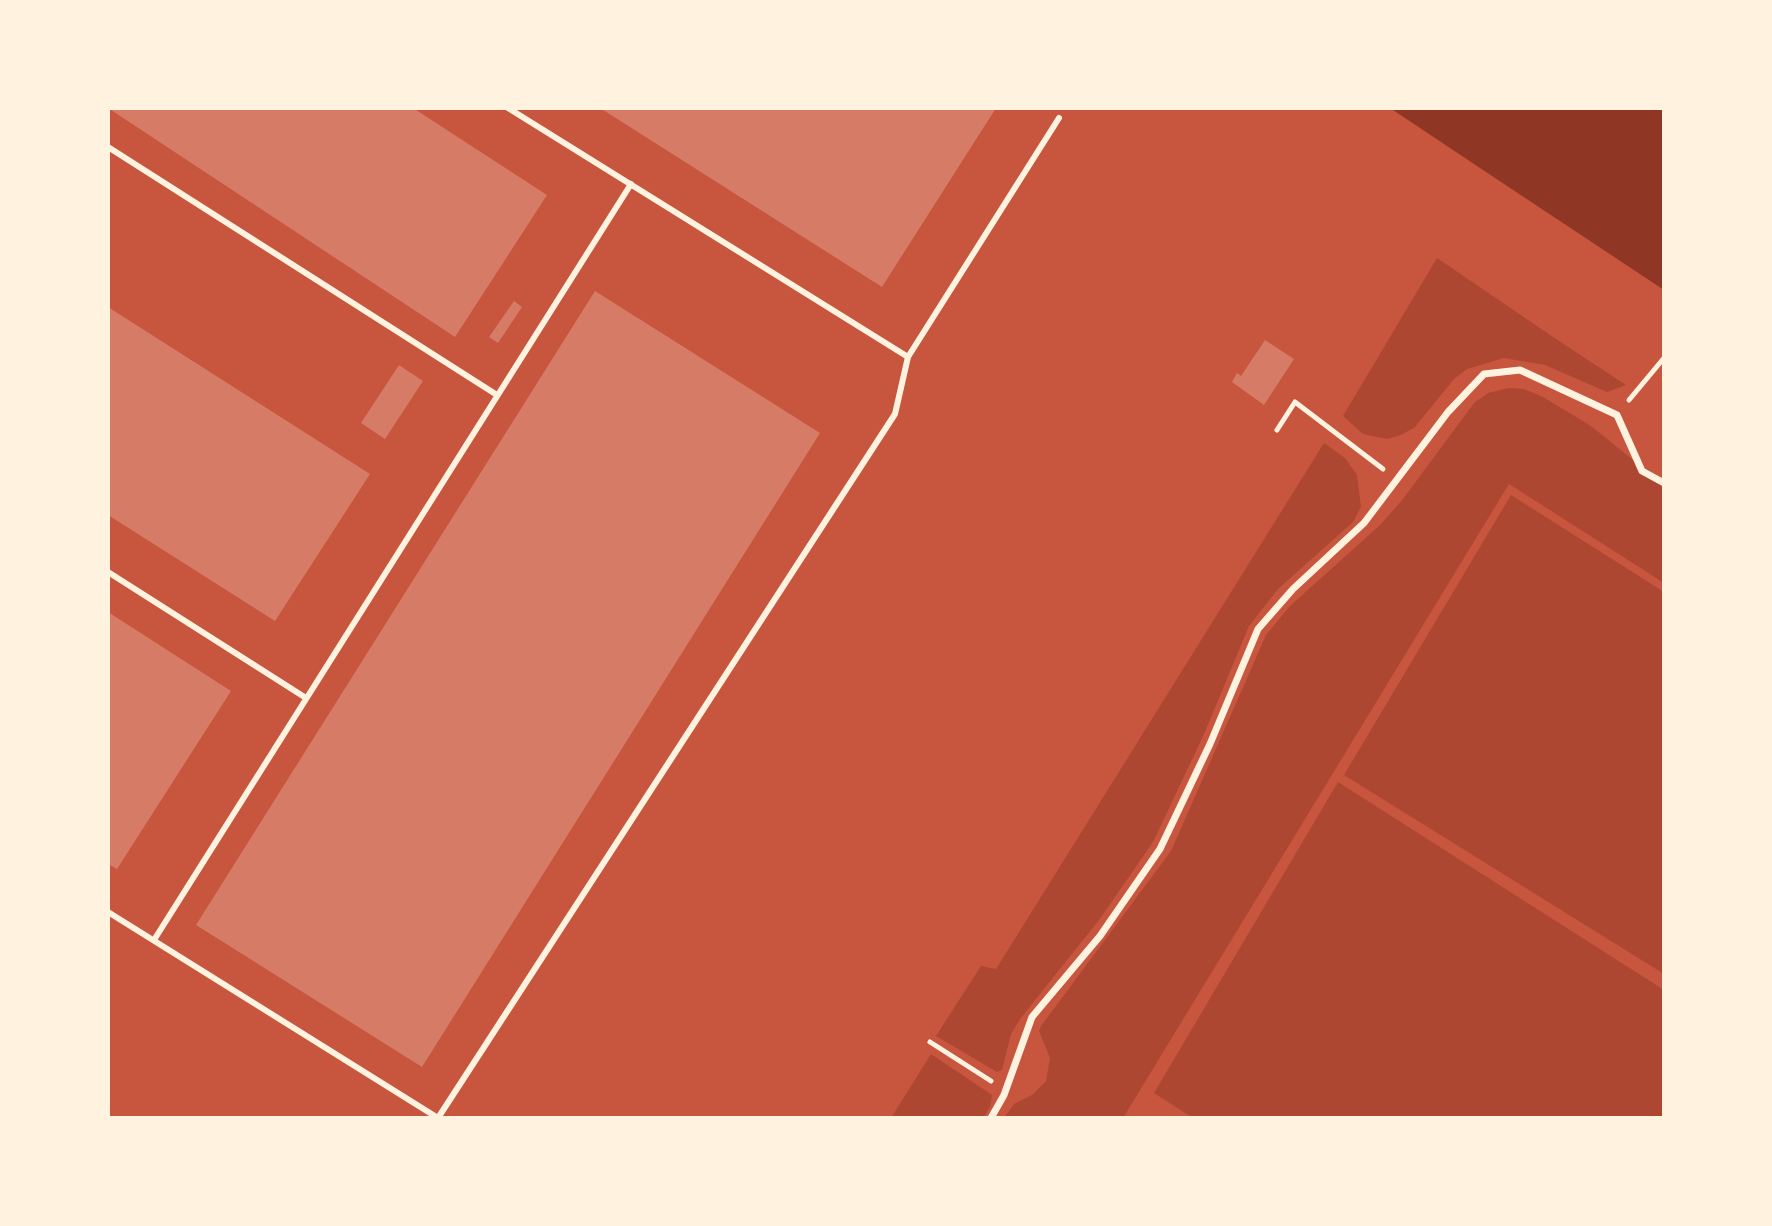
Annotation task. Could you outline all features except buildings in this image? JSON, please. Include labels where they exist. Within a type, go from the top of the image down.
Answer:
[{"type":"street","points":[[991,1118],[1006,1090],[1032,1017],[1100,936],[1160,849],[1210,744],[1258,629],[1293,589],[1364,523],[1448,412],[1484,374],[1520,370],[1617,415],[1642,471],[1664,483]]},
{"type":"lane","points":[[508,108],[908,357]]},
{"type":"lane","points":[[108,912],[438,1118],[895,414],[908,357],[1059,118]]},
{"type":"lane","points":[[108,147],[497,395]]},
{"type":"lane","points":[[154,940],[631,184]]},
{"type":"lane","points":[[108,572],[306,698]]},
{"type":"path","points":[[1617,415],[1664,358]]},
{"type":"path","points":[[1277,430],[1295,402],[1396,479]]},
{"type":"path","points":[[930,1042],[1006,1090]]},
{"type":"shaded area","points":[[1390,108],[1664,108],[1664,290],[1483,170]]},
{"type":"shaded area","points":[[1437,258],[1626,385],[1607,392],[1545,365],[1504,358],[1467,369],[1454,379],[1415,427],[1401,435],[1387,439],[1363,434],[1343,416]]},
{"type":"shaded area","points":[[1509,388],[1524,389],[1543,397],[1591,426],[1664,485],[1664,583],[1509,484],[1123,1118],[1004,1118],[1014,1104],[1032,1095],[1046,1081],[1050,1058],[1039,1031],[1041,1026],[1171,851],[1266,635],[1290,606],[1380,525],[1474,403],[1488,393]]},
{"type":"shaded area","points":[[1324,443],[1345,458],[1357,475],[1361,507],[1353,522],[1278,589],[1249,626],[1204,734],[1153,842],[1099,920],[1020,1019],[1011,1034],[1002,1070],[997,1072],[936,1036],[981,966],[996,969]]},
{"type":"shaded area","points":[[1511,495],[1664,592],[1664,974],[1344,775]]},
{"type":"shaded area","points":[[1338,782],[1664,990],[1664,1118],[1193,1118],[1154,1093]]},
{"type":"shaded area","points":[[931,1054],[992,1095],[990,1107],[983,1118],[891,1118]]}]
